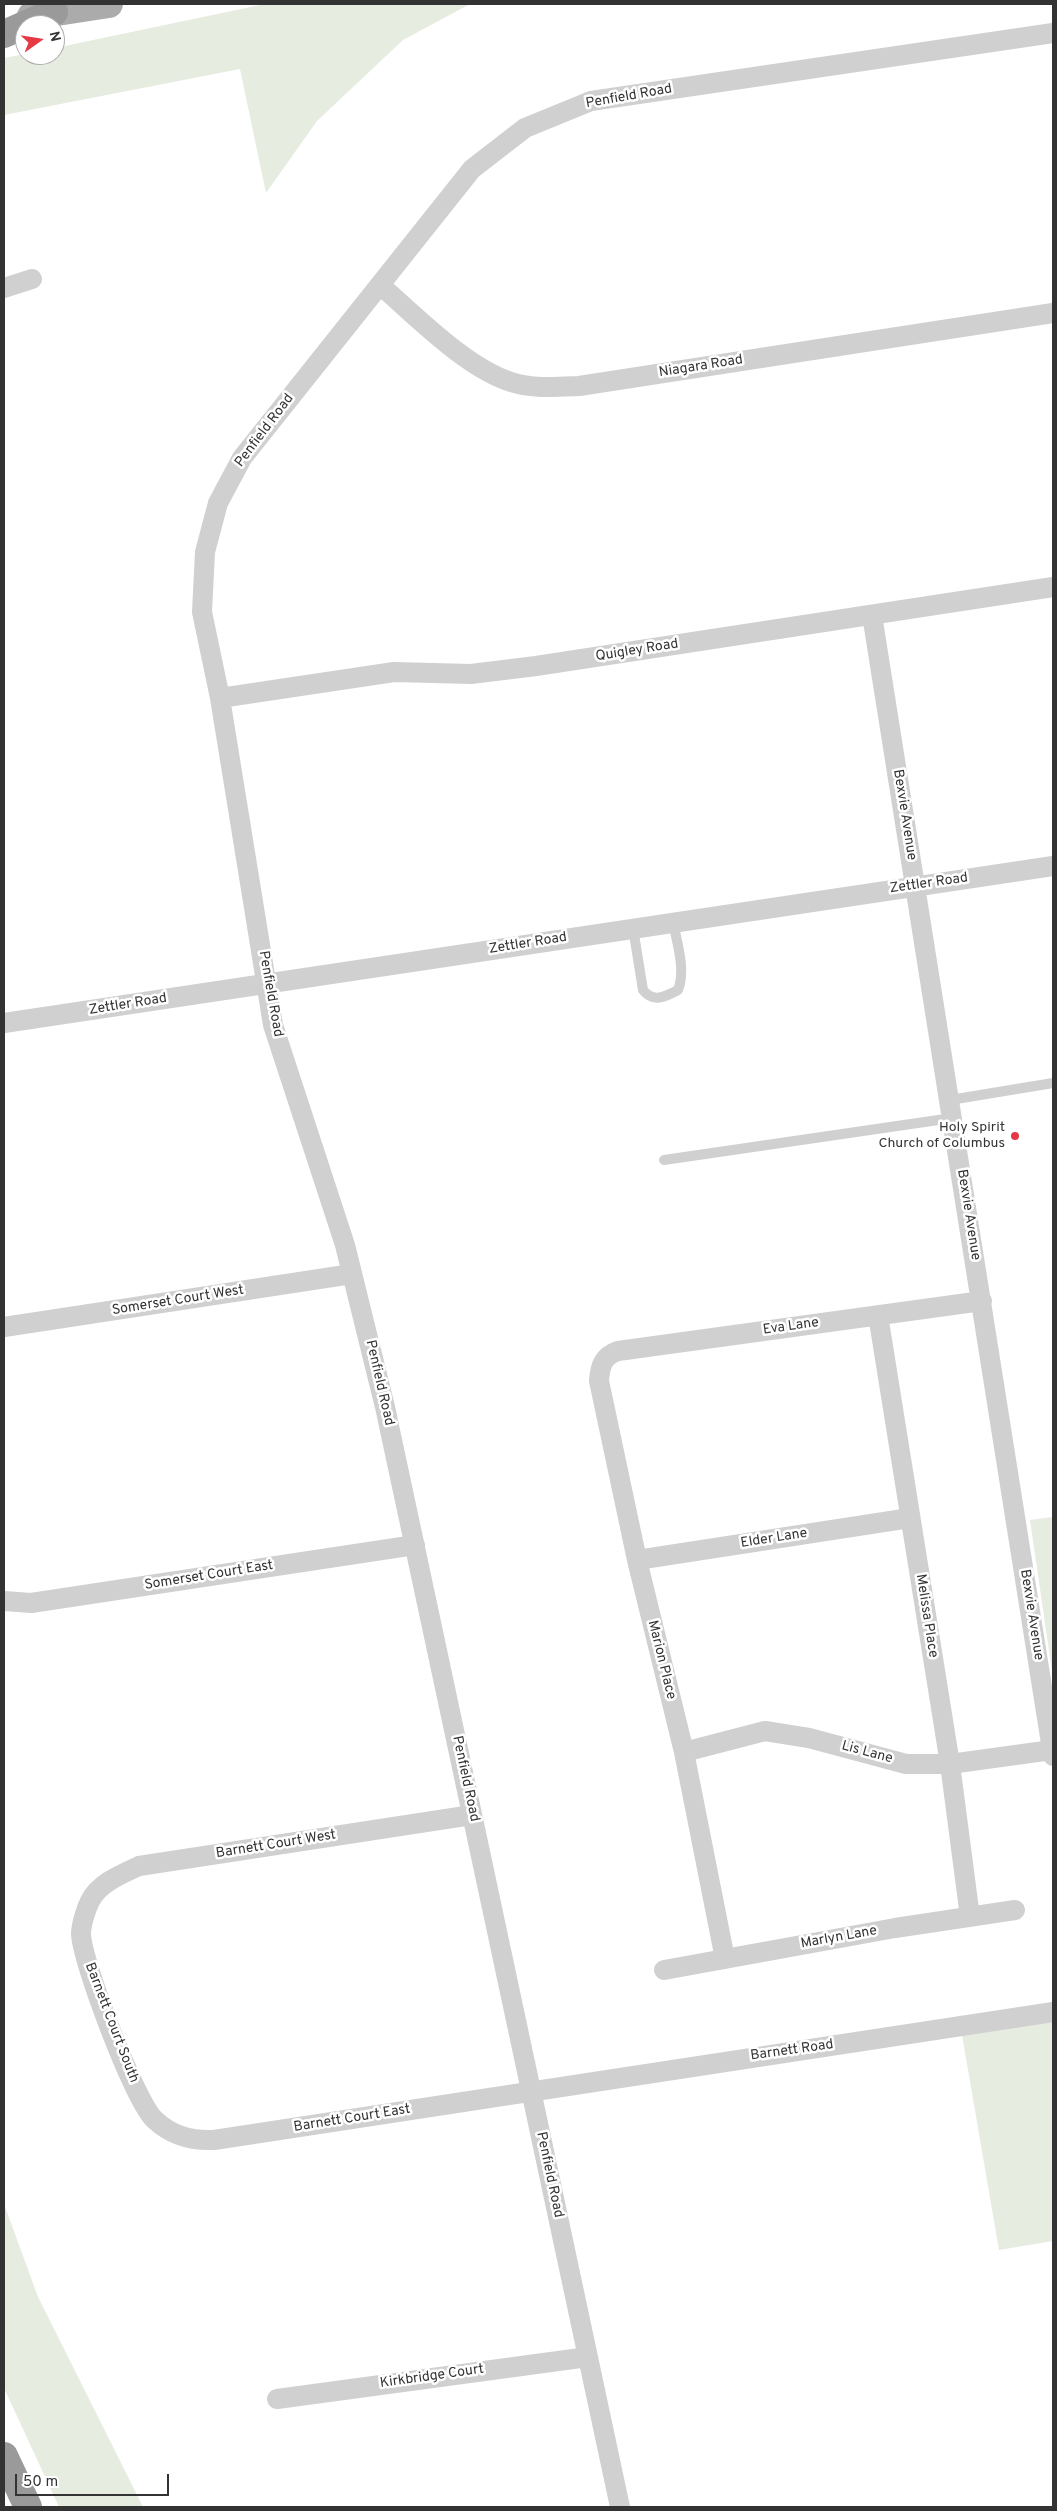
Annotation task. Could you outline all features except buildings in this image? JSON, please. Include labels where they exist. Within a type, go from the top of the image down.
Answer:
[{"type":"highway","points":[[4,34],[54,12]]},
{"type":"highway","points":[[4,2456],[28,2507]]},
{"type":"main road","points":[[4,20],[109,4]]},
{"type":"street","name":"Penfield Road","points":[[620,2507],[385,1407],[352,1274],[273,1025],[220,698],[202,612],[205,552],[218,503],[242,458],[472,169],[526,128],[591,101],[1053,33]]},
{"type":"street","points":[[4,288],[32,279]]},
{"type":"street","name":"Niagara Road","points":[[380,285],[467,359],[510,382],[545,388],[579,386],[1053,313]]},
{"type":"street","name":"Quigley Road","points":[[220,698],[394,672],[471,674],[536,666],[1053,587]]},
{"type":"street","name":"Bexvie Avenue","points":[[872,615],[1053,1752]]},
{"type":"street","name":"Zettler Road","points":[[4,1023],[915,886],[1053,869]]},
{"type":"street","name":"Somerset Court West","points":[[4,1327],[352,1274]]},
{"type":"street","name":"Eva Lane","points":[[603,1361],[618,1351],[982,1301]]},
{"type":"street","name":"Melissa Place","points":[[878,1315],[950,1764],[970,1917]]},
{"type":"street","name":"Marion Place","points":[[603,1361],[599,1381],[637,1560],[684,1752],[725,1959]]},
{"type":"street","name":"Elder Lane","points":[[637,1560],[910,1518]]},
{"type":"street","name":"Somerset Court East","points":[[4,1601],[31,1603],[415,1545]]},
{"type":"street","name":"Lis Lane","points":[[684,1752],[765,1731],[809,1738],[906,1764],[950,1764],[1053,1752]]},
{"type":"street","name":"Barnett Court West","points":[[91,1899],[112,1878],[139,1866],[472,1815]]},
{"type":"street","name":"Barnett Court South","points":[[91,1899],[81,1932],[87,1966],[140,2100],[154,2120],[174,2134]]},
{"type":"street","name":"Marlyn Lane","points":[[664,1970],[895,1928],[1015,1910]]},
{"type":"street","name":"Barnett Road","points":[[530,2091],[1053,2012]]},
{"type":"street","name":"Barnett Court East","points":[[174,2134],[193,2141],[214,2140],[530,2091]]},
{"type":"street","name":"Kirkbridge Court","points":[[276,2398],[588,2357]]},
{"type":"lane","points":[[633,928],[643,990],[652,999],[678,990],[681,982],[673,922]]},
{"type":"lane","points":[[664,1160],[951,1109],[1053,1083]]},
{"type":"shaded area","points":[[265,4],[470,4],[403,40],[317,121],[266,193],[240,69],[4,115],[4,58],[15,56],[15,65],[65,65],[65,46]]},
{"type":"shaded area","points":[[1053,1517],[1053,1678],[1030,1520]]},
{"type":"shaded area","points":[[1053,2020],[1053,2241],[999,2250],[962,2035]]},
{"type":"shaded area","points":[[4,2204],[38,2297],[143,2507],[59,2507],[4,2388]]},
{"type":"place","name":"Holy Spirit Church of Columbus","points":[[1015,1136]]}]
